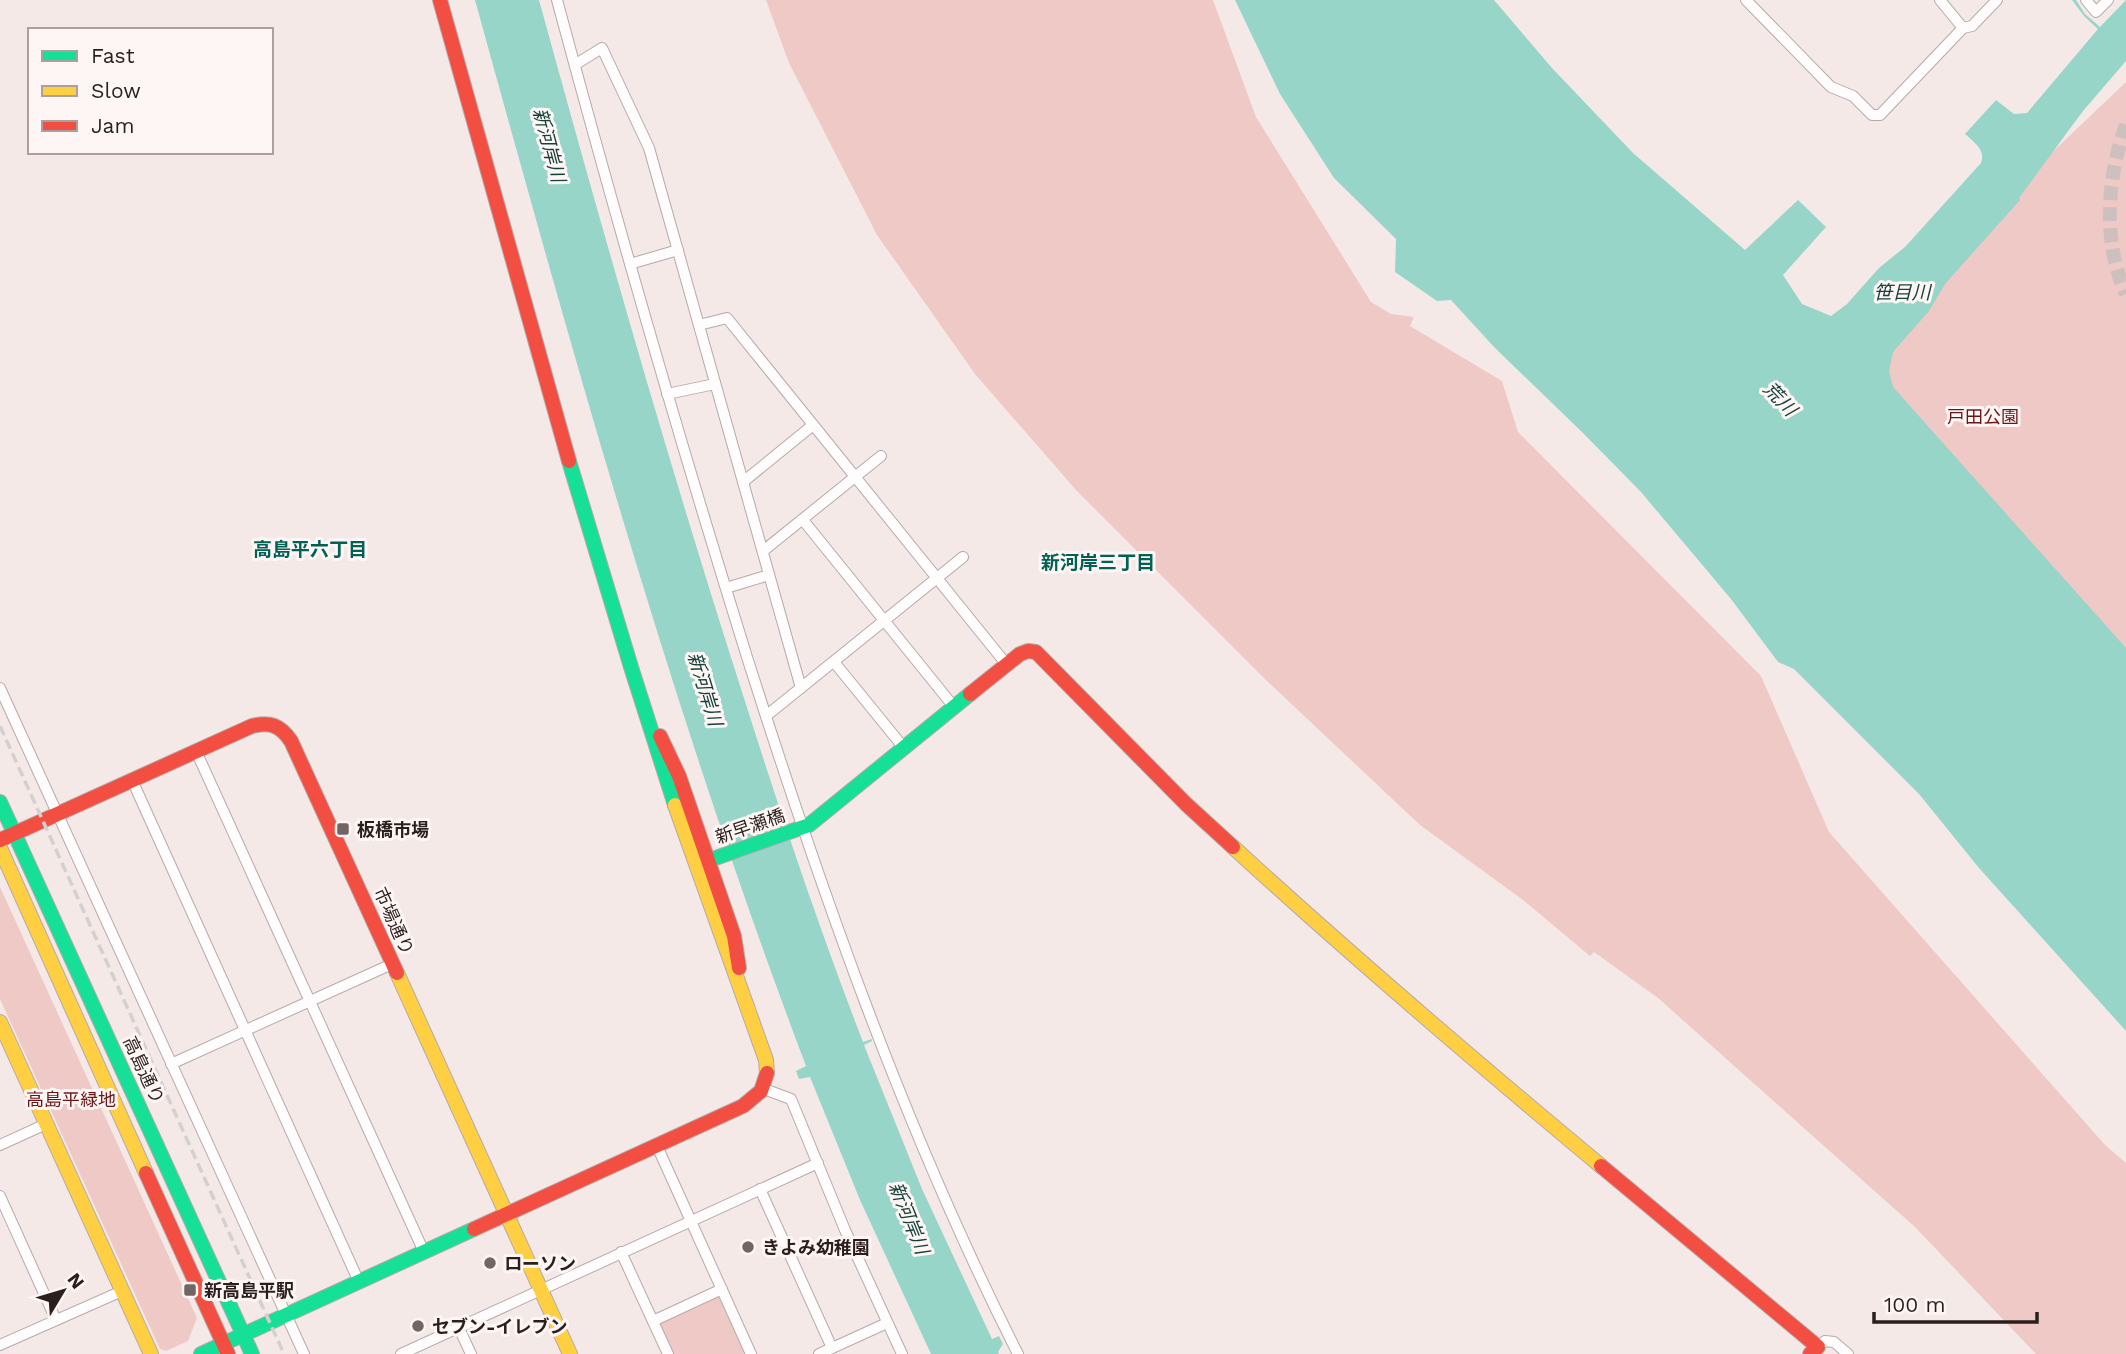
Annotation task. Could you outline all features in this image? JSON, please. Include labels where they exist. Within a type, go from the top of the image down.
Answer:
[{"type":"street","points":[[201,1354],[226,1349],[243,1335],[748,1104],[760,1096],[768,1075],[766,1060],[666,780],[573,473],[440,0]]},
{"type":"street","points":[[557,0],[667,394],[802,829],[912,1123],[956,1225],[1018,1354]]},
{"type":"street","points":[[1746,0],[1831,87],[1853,96],[1872,115],[1880,115],[1963,28],[1972,26],[1997,0]]},
{"type":"street","points":[[1940,0],[1963,28]]},
{"type":"street","points":[[2085,0],[2096,12],[2108,0]]},
{"type":"street","points":[[576,64],[602,48],[649,148],[801,688]]},
{"type":"street","points":[[630,264],[678,250]]},
{"type":"street","points":[[699,325],[727,318],[1007,665]]},
{"type":"street","points":[[667,394],[715,384]]},
{"type":"street","points":[[743,482],[813,425]]},
{"type":"street","points":[[763,551],[881,456]]},
{"type":"street","points":[[803,520],[954,707]]},
{"type":"street","points":[[766,716],[963,557]]},
{"type":"street","points":[[726,588],[769,575]]},
{"type":"street","name":"新早瀬橋","points":[[710,860],[802,829],[1025,651],[1039,654],[1186,804],[1337,942],[1814,1351]]},
{"type":"street","points":[[834,662],[904,748]]},
{"type":"street","points":[[0,688],[304,1354]]},
{"type":"street","points":[[642,701],[680,776],[710,860],[734,936],[745,1005]]},
{"type":"street","name":"市場通り","points":[[0,840],[259,723],[272,723],[288,734],[570,1354]]},
{"type":"street","points":[[196,751],[424,1252]]},
{"type":"street","points":[[132,780],[359,1282]]},
{"type":"street","name":"高島通り","points":[[0,802],[252,1354]]},
{"type":"street","points":[[0,848],[226,1349]]},
{"type":"street","points":[[171,1064],[393,964]]},
{"type":"street","points":[[0,1021],[151,1354]]},
{"type":"street","points":[[764,1088],[791,1098],[902,1354]]},
{"type":"street","points":[[0,1144],[46,1124]]},
{"type":"street","points":[[657,1146],[751,1354]]},
{"type":"street","points":[[401,1354],[818,1163]]},
{"type":"street","points":[[760,1189],[832,1348]]},
{"type":"street","points":[[0,1196],[57,1320]]},
{"type":"street","points":[[621,1252],[668,1354]]},
{"type":"street","points":[[653,1321],[722,1289]]},
{"type":"street","points":[[0,1345],[122,1291]]},
{"type":"street","points":[[820,1354],[887,1323]]},
{"type":"street","points":[[459,1328],[471,1354]]},
{"type":"street","points":[[1814,1351],[1825,1341],[1831,1341],[1848,1354]]},
{"type":"green space","points":[[766,0],[1213,0],[1256,117],[1371,302],[1391,314],[1414,317],[1410,326],[1502,381],[1518,432],[1761,676],[1829,832],[2105,1145],[2126,1163],[2126,1354],[2036,1354],[1915,1227],[1658,998],[1594,952],[1590,956],[1523,900],[1420,825],[1267,681],[1076,490],[975,374],[877,235],[789,63]]},
{"type":"green space","name":"戸田公園","points":[[2126,82],[2126,811],[1788,404]]},
{"type":"green space","name":"高島平緑地","points":[[0,887],[197,1318],[188,1341],[166,1351],[160,1349],[0,999]]},
{"type":"green space","points":[[715,1296],[721,1298],[746,1354],[673,1354],[660,1326],[663,1320]]},
{"type":"water","name":"新河岸川","points":[[475,0],[539,0],[663,435],[800,870],[863,1042],[872,1039],[864,1045],[922,1189],[992,1339],[999,1336],[1003,1344],[999,1354],[931,1354],[860,1200],[810,1077],[799,1079],[796,1071],[806,1066],[758,935],[669,670],[588,403]]},
{"type":"water","points":[[1235,0],[1494,0],[1552,68],[1633,153],[1745,250],[1798,200],[1826,227],[1783,275],[1802,304],[1831,316],[1847,304],[1879,268],[1905,247],[1981,163],[1981,150],[1965,134],[1996,100],[2014,114],[2027,113],[2098,29],[2072,0],[2076,0],[2085,14],[2100,27],[2126,0],[2126,61],[2083,111],[2020,200],[1945,284],[1929,311],[1893,352],[1889,371],[1893,387],[2126,648],[2126,1031],[1979,868],[1919,794],[1794,669],[1778,662],[1731,599],[1641,492],[1495,348],[1451,300],[1437,301],[1395,272],[1396,239],[1334,178],[1280,94]]},
{"type":"tunnel","points":[[2126,125],[2115,166],[2110,209],[2113,253],[2126,294]]},
{"type":"railway","points":[[0,726],[284,1354]]},
{"type":"traffic: fast","points":[[569,461],[675,805]]},
{"type":"traffic: fast","points":[[707,861],[809,825],[970,694]]},
{"type":"traffic: fast","points":[[0,802],[252,1354]]},
{"type":"traffic: fast","points":[[201,1354],[474,1229]]},
{"type":"traffic: slow","points":[[675,805],[766,1060],[767,1073]]},
{"type":"traffic: slow","points":[[1233,847],[1415,1009],[1601,1166]]},
{"type":"traffic: slow","points":[[0,848],[146,1173]]},
{"type":"traffic: slow","points":[[397,973],[570,1354]]},
{"type":"traffic: slow","points":[[0,1022],[151,1354]]},
{"type":"traffic: jam","points":[[440,0],[569,461]]},
{"type":"traffic: jam","points":[[970,694],[1020,654],[1036,652],[1186,804],[1233,847]]},
{"type":"traffic: jam","points":[[0,840],[252,726],[274,726],[291,741],[397,973]]},
{"type":"traffic: jam","points":[[660,736],[679,776],[734,936],[739,968]]},
{"type":"traffic: jam","points":[[474,1229],[743,1106],[761,1091],[767,1073]]},
{"type":"traffic: jam","points":[[1601,1166],[1818,1347],[1810,1354]]},
{"type":"traffic: jam","points":[[146,1173],[228,1354]]},
{"type":"place","name":"板橋市場","points":[[343,829]]},
{"type":"place","name":"きよみ幼稚園","points":[[748,1247]]},
{"type":"place","name":"ローソン","points":[[490,1263]]},
{"type":"place","name":"新高島平駅","points":[[190,1290]]},
{"type":"place","name":"セブン-イレブン","points":[[418,1326]]},
{"type":"district","name":"高島平六丁目","points":[[310,549]]},
{"type":"district","name":"新河岸三丁目","points":[[1098,562]]},
{"type":"water label","name":"笹目川","points":[[1902,292]]},
{"type":"water label","name":"荒川","points":[[1780,399]]}]
